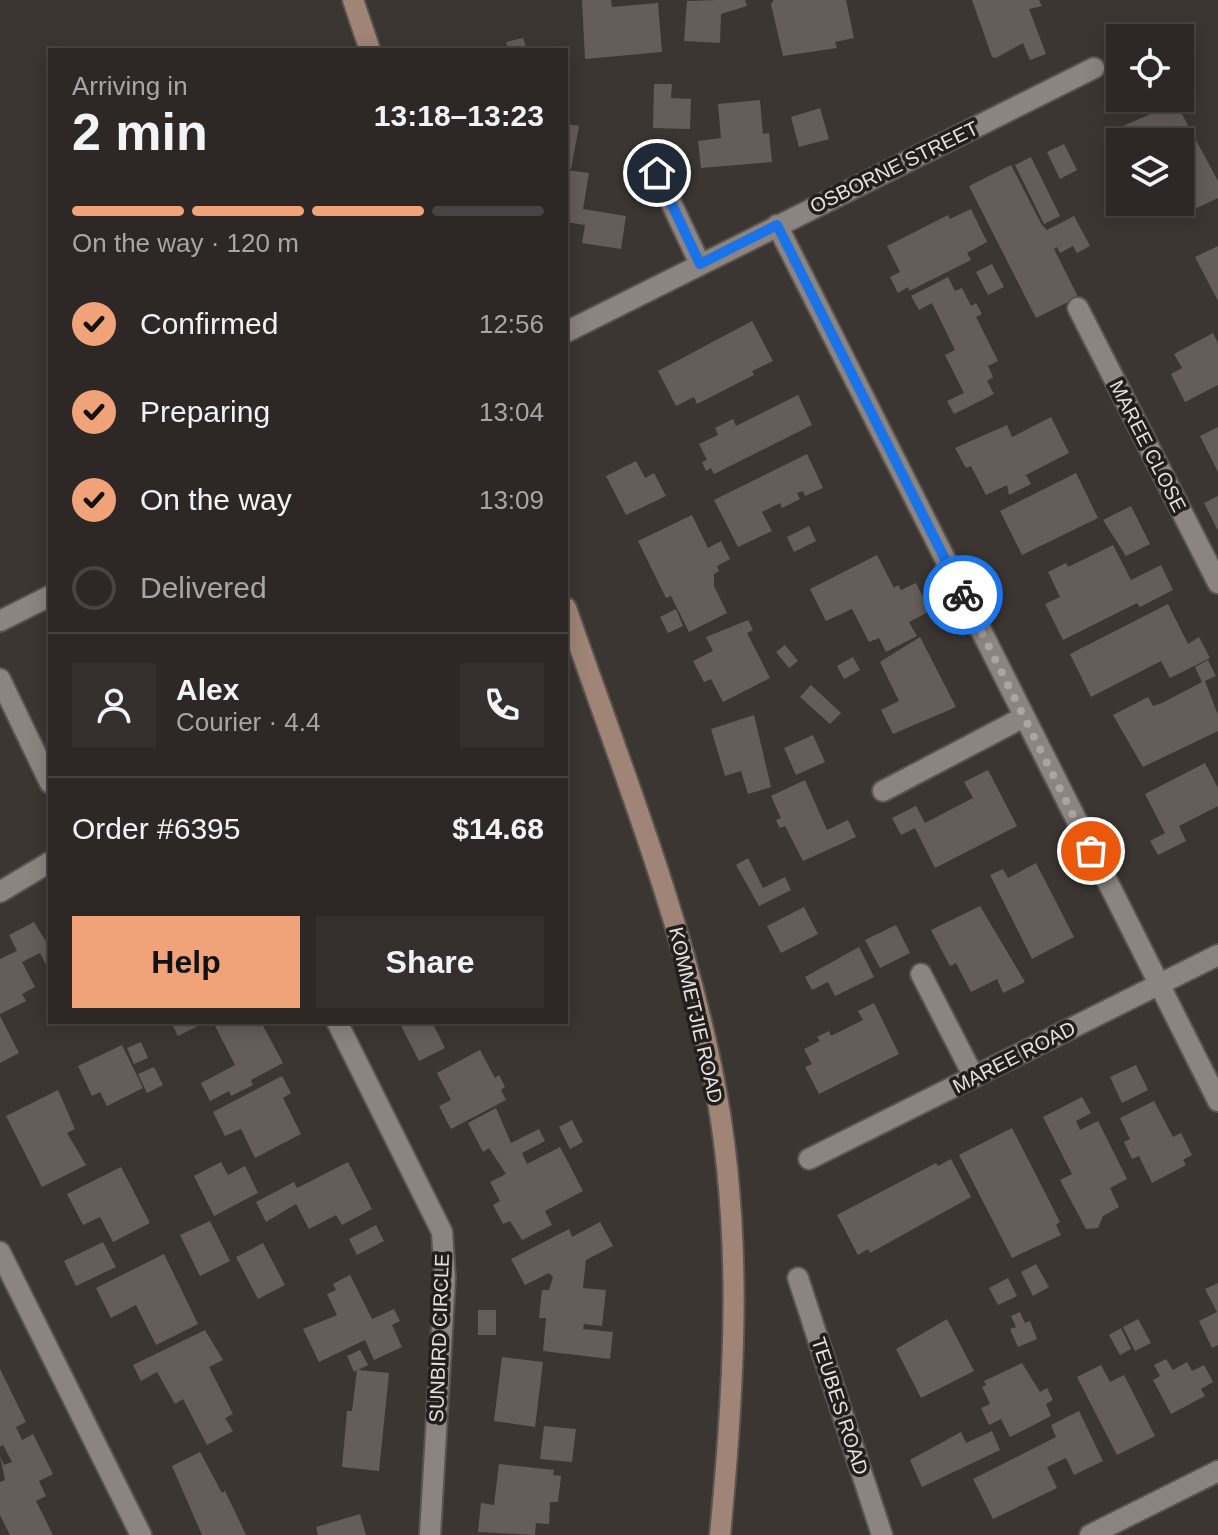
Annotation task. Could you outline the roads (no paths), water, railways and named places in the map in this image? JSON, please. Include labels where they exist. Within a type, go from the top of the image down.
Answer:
[{"type":"main road","points":[[353,0],[369,48]]},
{"type":"main road","name":"KOMMETJIE ROAD","points":[[568,614],[671,908],[713,1072],[730,1198],[736,1316],[720,1535]]},
{"type":"street","name":"OSBORNE STREET","points":[[568,331],[1094,68]]},
{"type":"street","points":[[657,173],[700,264]]},
{"type":"street","points":[[777,225],[1218,1101]]},
{"type":"street","name":"MAREE CLOSE","points":[[1078,308],[1218,583]]},
{"type":"street","points":[[0,621],[48,597]]},
{"type":"street","points":[[0,679],[48,779]]},
{"type":"street","points":[[883,791],[1024,717]]},
{"type":"street","points":[[0,892],[48,863]]},
{"type":"street","name":"MAREE ROAD","points":[[809,1159],[1218,955]]},
{"type":"street","points":[[921,974],[974,1077]]},
{"type":"street","name":"SUNBIRD CIRCLE","points":[[338,1024],[442,1232],[445,1278],[430,1535]]},
{"type":"street","points":[[0,1252],[141,1535]]},
{"type":"street","name":"TEUBES ROAD","points":[[798,1278],[882,1535]]},
{"type":"street","points":[[1090,1535],[1218,1471]]}]
